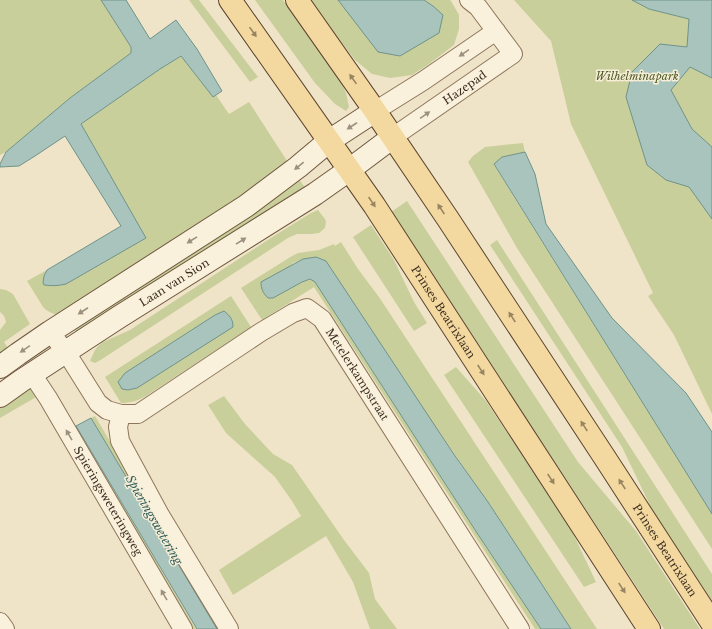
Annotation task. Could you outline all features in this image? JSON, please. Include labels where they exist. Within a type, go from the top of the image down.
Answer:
[{"type":"main road","name":"Prinses Beatrixlaan","points":[[230,0],[378,212],[649,629]]},
{"type":"main road","name":"Prinses Beatrixlaan","points":[[297,0],[393,137],[448,219],[712,623]]},
{"type":"street","name":"Hazepad","points":[[393,137],[513,54],[478,7],[469,0]]},
{"type":"street","points":[[0,367],[50,332],[246,206],[298,167],[329,141],[423,81],[496,31]]},
{"type":"street","name":"Laan van Sion","points":[[0,396],[119,317],[315,194],[393,137]]},
{"type":"street","name":"Metelerkampstraat","points":[[121,414],[138,414],[261,332],[293,313],[307,308],[322,319],[520,629]]},
{"type":"street","points":[[50,332],[66,352],[98,403],[107,410],[121,414],[118,427],[120,441],[160,515],[229,629]]},
{"type":"street","name":"Spieringsweteringweg","points":[[32,374],[48,398],[184,629]]},
{"type":"street","points":[[0,622],[5,629]]},
{"type":"green space","points":[[0,0],[101,0],[131,47],[131,53],[70,98],[6,152],[0,155]]},
{"type":"green space","points":[[189,0],[199,0],[258,77],[250,82]]},
{"type":"green space","points":[[255,0],[283,0],[339,78],[346,93],[349,107],[346,111],[335,104],[315,83]]},
{"type":"green space","points":[[309,0],[338,0],[379,52],[433,6],[424,0],[450,0],[459,15],[459,29],[454,45],[429,64],[412,75],[390,78],[372,74],[355,60]]},
{"type":"green space","name":"Wilhelminapark","points":[[514,0],[712,0],[712,414],[674,335],[648,296],[653,293],[571,124],[551,41]]},
{"type":"green space","points":[[181,56],[213,97],[216,95],[229,114],[249,102],[289,164],[283,171],[57,315],[51,313],[43,307],[27,281],[47,270],[44,276],[44,285],[59,286],[146,238],[81,124]]},
{"type":"green space","points":[[523,143],[525,152],[502,157],[494,165],[712,514],[712,549],[517,248],[468,162],[485,147]]},
{"type":"green space","points":[[299,179],[306,189],[78,334],[75,330],[75,326]]},
{"type":"green space","points":[[407,201],[578,462],[636,531],[700,629],[664,629],[391,212]]},
{"type":"green space","points":[[318,210],[326,222],[325,228],[319,233],[297,234],[288,238],[99,361],[95,363],[90,361],[95,350],[103,342],[130,330],[277,234]]},
{"type":"green space","points":[[371,225],[394,260],[414,302],[427,323],[414,331],[353,237]]},
{"type":"green space","points":[[497,240],[712,574],[712,604],[657,520],[622,447],[490,245]]},
{"type":"green space","points":[[341,242],[358,269],[379,297],[597,629],[571,629],[488,502],[316,257],[303,259],[293,263],[268,298],[273,298],[310,279],[315,282],[541,629],[535,629],[314,287],[262,320],[241,288],[298,253],[319,250],[334,244],[335,246]]},
{"type":"green space","points":[[0,289],[6,290],[13,294],[30,324],[4,342],[11,353],[0,360],[0,330],[6,322],[4,316],[0,312]]},
{"type":"green space","points":[[231,296],[251,327],[146,396],[137,400],[121,403],[105,377]],"holes":[[[215,315],[128,390],[122,389],[118,382],[125,373]]]},
{"type":"green space","points":[[456,367],[486,401],[570,527],[596,582],[584,587],[444,375]]},
{"type":"green space","points":[[31,383],[38,396],[0,418],[0,404]]},
{"type":"green space","points":[[224,396],[245,424],[273,454],[292,465],[369,573],[375,599],[397,629],[370,629],[353,582],[326,536],[233,595],[219,570],[301,516],[275,477],[226,433],[208,405]]},
{"type":"green space","points":[[95,416],[221,629],[217,629],[91,418]]},
{"type":"green space","points":[[76,426],[196,629],[192,629]]},
{"type":"water","points":[[101,0],[126,0],[150,39],[176,20],[197,49],[222,91],[213,97],[181,56],[81,124],[146,238],[66,284],[55,286],[44,285],[44,276],[47,270],[121,226],[65,136],[19,166],[0,167],[0,164],[6,152],[70,98],[131,53],[131,47]]},
{"type":"water","points":[[338,0],[424,0],[443,15],[439,33],[400,56],[378,52]]},
{"type":"water","points":[[632,0],[712,0],[712,78],[690,67],[671,90],[692,129],[712,147],[712,219],[689,187],[666,180],[647,165],[626,97],[632,72],[660,44],[687,47],[689,19],[649,9]]},
{"type":"water","points":[[525,152],[535,174],[546,224],[612,318],[686,393],[712,432],[712,514],[494,164],[502,157]]},
{"type":"water","points":[[316,257],[326,261],[453,453],[488,502],[571,629],[541,629],[315,282],[310,279],[302,282],[273,298],[268,298],[265,294],[262,289],[261,282],[303,259]]},
{"type":"water","points":[[224,311],[231,318],[233,327],[137,388],[128,390],[122,389],[118,382],[125,373],[215,315]]},
{"type":"water","points":[[91,418],[217,629],[197,629],[76,426]]},
{"type":"water label","name":"Spieringswetering","points":[[154,520]]}]
